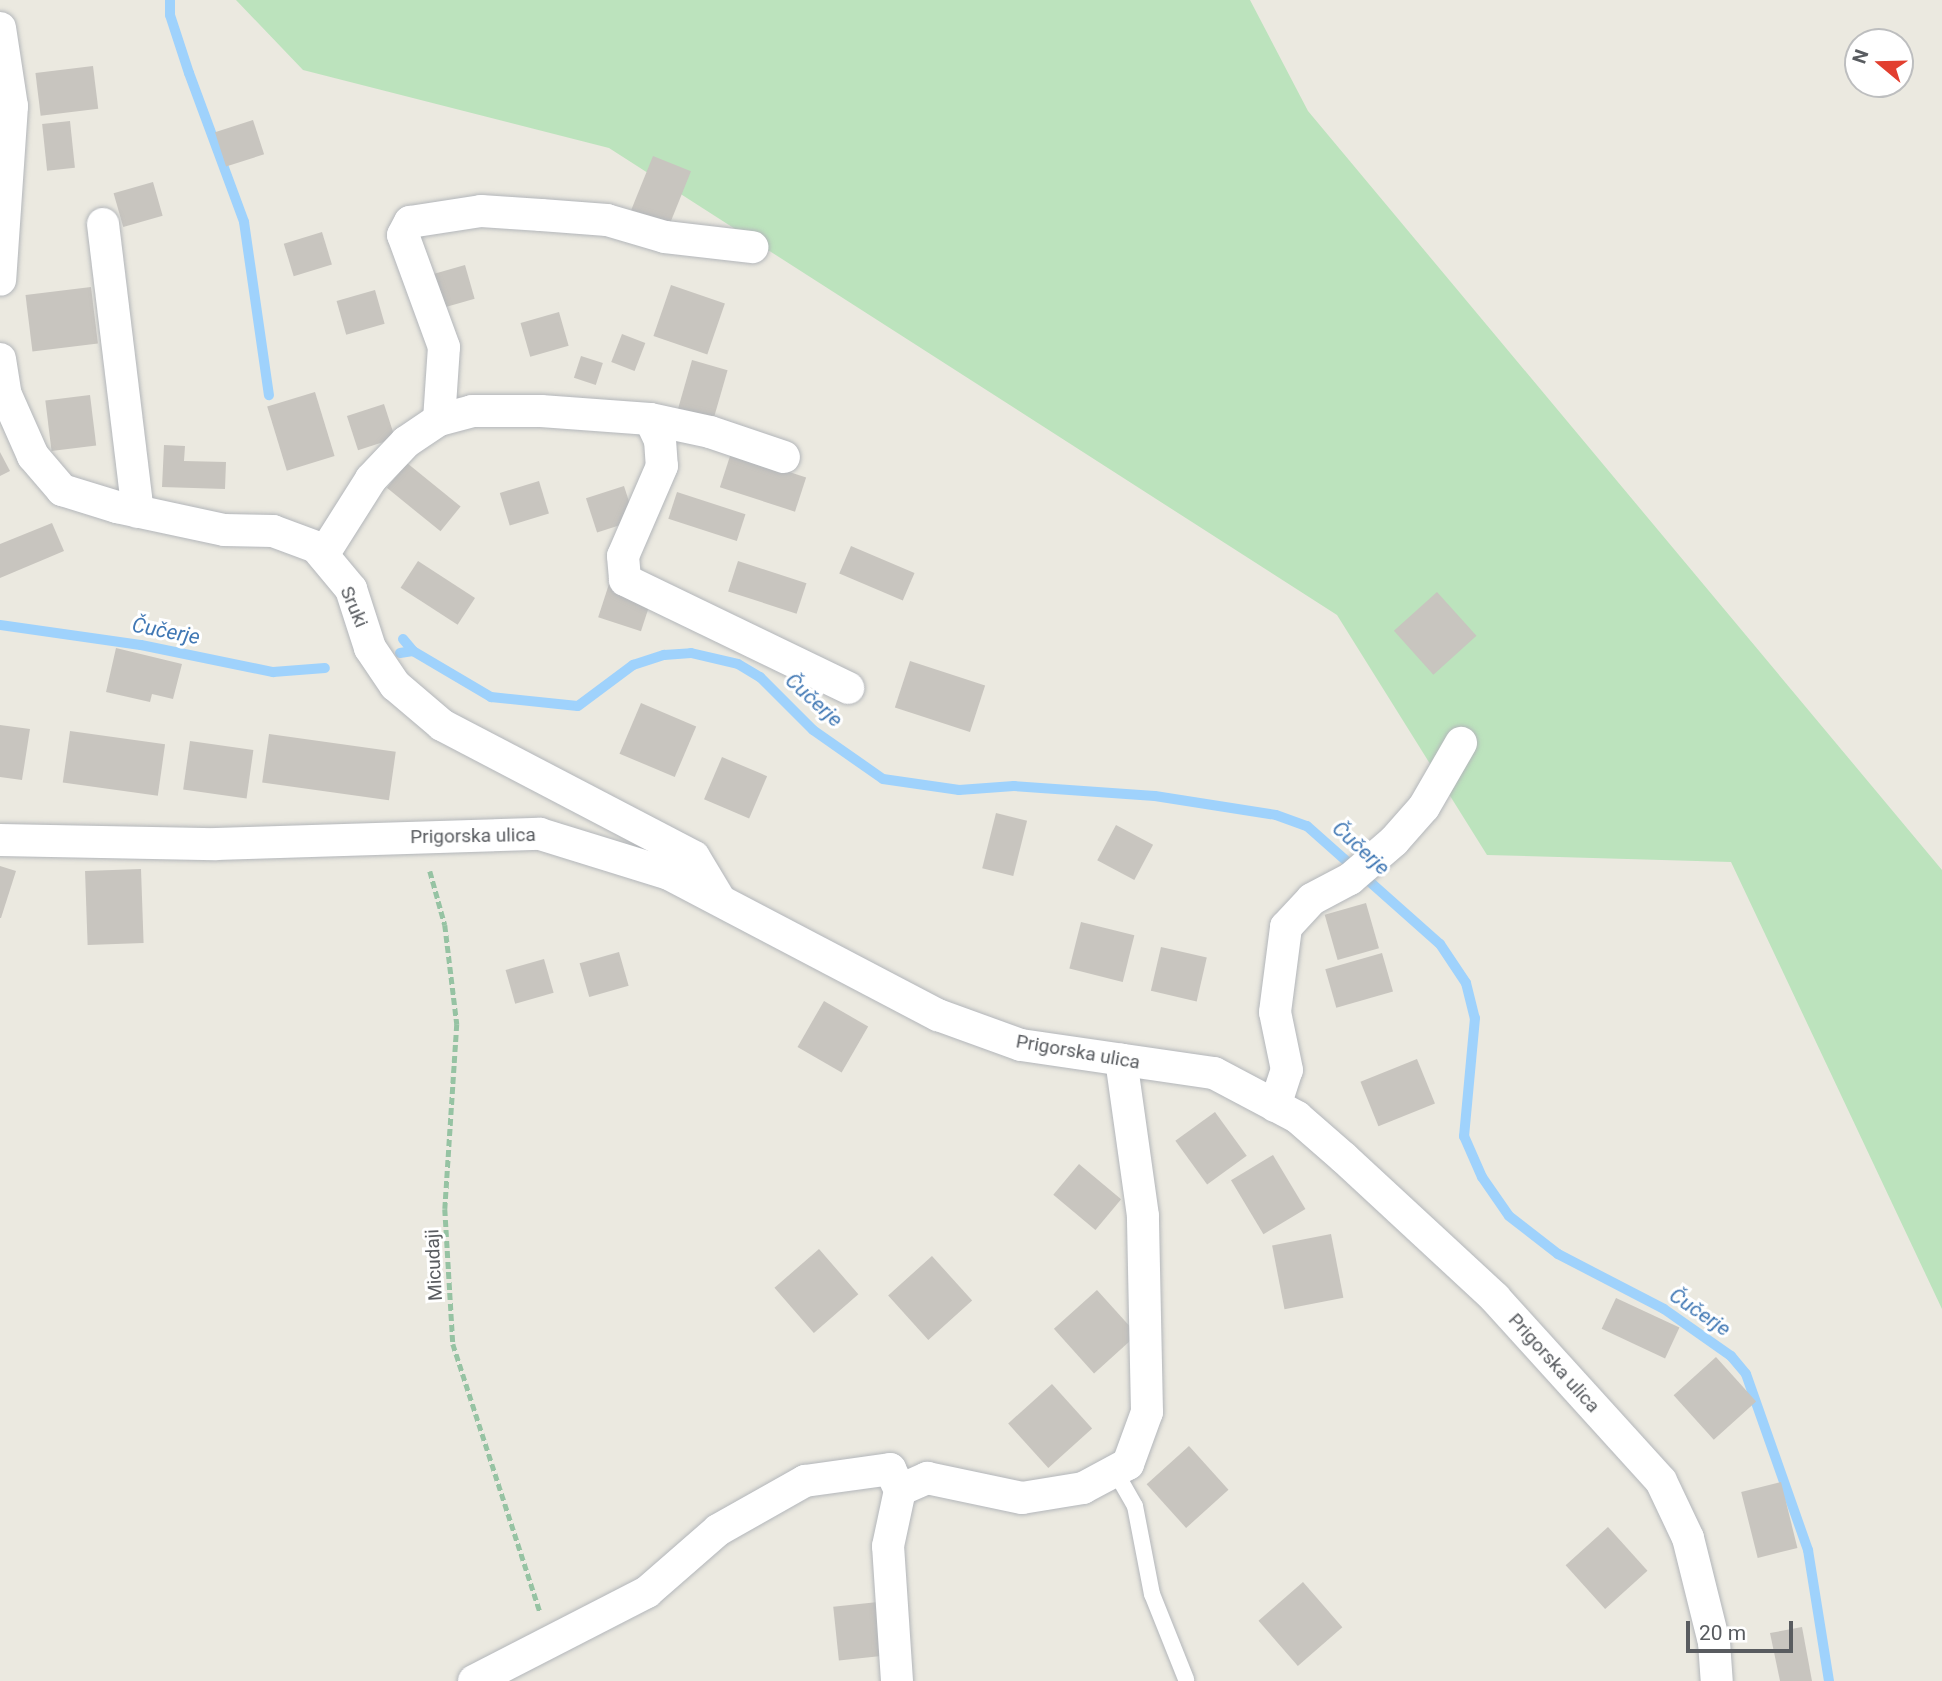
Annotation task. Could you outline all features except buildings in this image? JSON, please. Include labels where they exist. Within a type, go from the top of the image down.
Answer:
[{"type":"street","points":[[0,28],[12,106],[0,280]]},
{"type":"street","points":[[439,420],[444,347],[403,235],[410,222],[481,211],[541,215],[607,220],[665,237],[752,247]]},
{"type":"street","points":[[103,224],[138,512]]},
{"type":"street","name":"Sruki","points":[[0,359],[6,394],[33,456],[62,490],[138,512],[225,530],[274,531],[316,547],[351,589],[370,648],[395,685],[442,725],[694,857],[718,897]]},
{"type":"street","points":[[323,555],[372,480],[406,442],[439,420],[472,411],[541,411],[650,419],[710,432],[784,457]]},
{"type":"street","points":[[650,419],[660,440],[662,466],[623,555],[625,580],[848,688]]},
{"type":"street","points":[[1275,1106],[1287,1070],[1275,1012],[1286,927],[1312,899],[1350,879],[1394,841],[1424,807],[1461,743]]},
{"type":"street","name":"Prigorska ulica","points":[[0,841],[216,845],[540,834],[608,852],[718,897],[938,1015],[1021,1045],[1214,1073],[1297,1117],[1344,1158],[1495,1298],[1661,1481],[1688,1538],[1714,1642],[1717,1681]]},
{"type":"street","points":[[900,1490],[927,1478],[1022,1498],[1083,1488],[1128,1464],[1147,1412],[1143,1216],[1121,1060]]},
{"type":"street","points":[[474,1681],[647,1592],[718,1530],[805,1481],[890,1469],[900,1490],[888,1546],[897,1681]]},
{"type":"lane","points":[[1115,1471],[1135,1506],[1152,1594],[1186,1679]]},
{"type":"path","name":"Micudaji","points":[[422,837],[445,925],[457,1024],[445,1209],[453,1344],[538,1601],[545,1646]]},
{"type":"green space","points":[[236,0],[1250,0],[1308,111],[1942,870],[1942,1309],[1731,862],[1487,855],[1337,615],[609,148],[303,70]]},
{"type":"waterway","points":[[170,0],[170,15],[189,73],[244,222],[269,395]]},
{"type":"waterway","name":"Čučerje","points":[[0,625],[141,645],[273,672],[325,668]]},
{"type":"waterway","name":"Čučerje","points":[[403,639],[413,651]]},
{"type":"waterway","name":"Čučerje","points":[[400,653],[413,651],[491,697],[578,706],[633,665],[664,655],[691,653],[738,664],[760,677],[813,730],[883,779],[959,790],[1014,786],[1155,796],[1276,815],[1307,826],[1440,944],[1466,983],[1475,1018],[1464,1136],[1482,1177],[1509,1216],[1558,1254],[1664,1309],[1731,1356],[1746,1374],[1808,1550],[1829,1681]]}]
